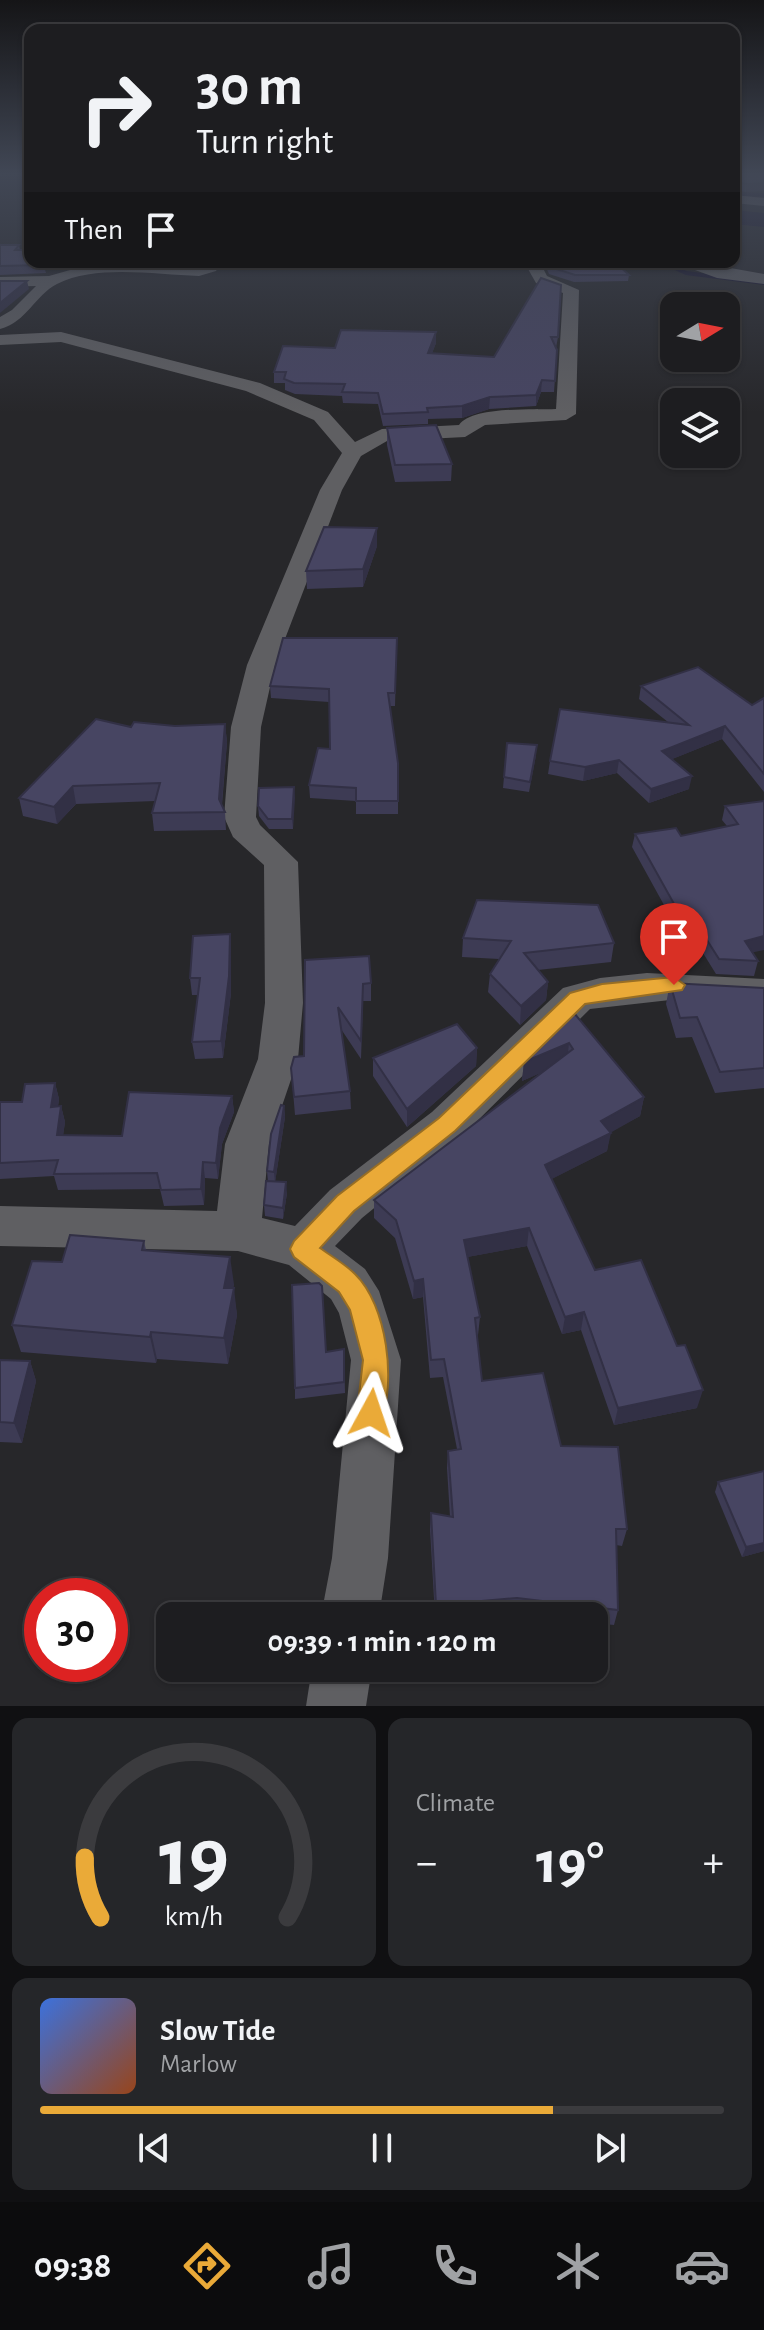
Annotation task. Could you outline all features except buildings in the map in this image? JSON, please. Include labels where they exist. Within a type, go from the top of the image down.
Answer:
[{"type":"street","points":[[0,282],[50,281],[91,269],[199,271],[210,268]]},
{"type":"street","points":[[238,1231],[247,1144],[278,1059],[284,1003],[281,862],[245,830],[240,817],[246,727],[261,665],[331,490],[353,452],[382,435],[452,433],[465,431],[473,422],[483,419],[566,414],[571,290],[544,282],[534,268]]},
{"type":"street","points":[[701,268],[764,279]]},
{"type":"street","points":[[0,328],[50,281]]},
{"type":"street","points":[[0,328],[61,337],[253,387],[321,416],[353,452]]},
{"type":"street","points":[[303,1249],[346,1204],[447,1124],[577,998],[602,991],[674,985],[764,993]]},
{"type":"street","points":[[0,1226],[238,1231],[303,1249],[348,1284],[362,1307],[376,1360],[360,1558],[352,1602]]},
{"type":"street","points":[[336,1706],[340,1682]]},
{"type":"waterway","points":[[675,268],[686,273],[764,283]]},
{"type":"route","points":[[371,1413],[376,1360],[362,1307],[348,1284],[328,1265],[303,1249],[346,1204],[481,1093],[577,998],[602,991],[674,985]]}]
